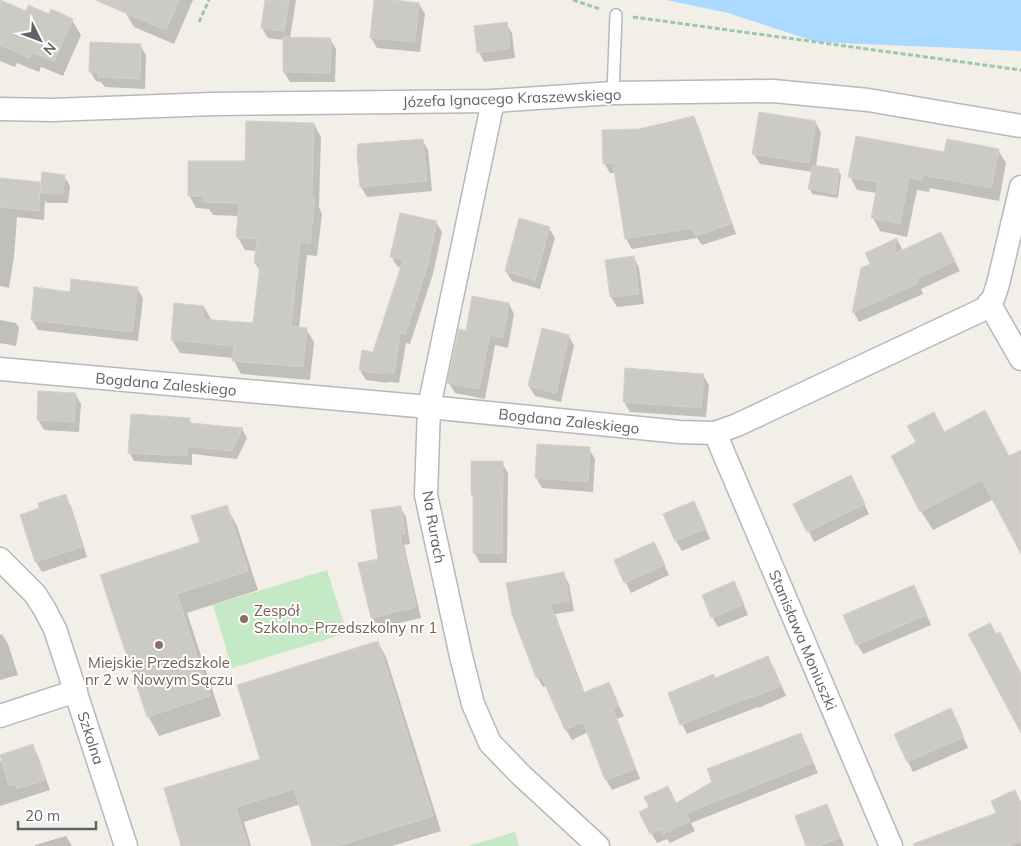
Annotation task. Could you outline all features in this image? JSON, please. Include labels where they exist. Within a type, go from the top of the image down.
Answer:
[{"type":"street","name":"Józefa Ignacego Kraszewskiego","points":[[0,109],[52,110],[213,104],[494,101],[613,93],[773,91],[868,100],[1021,126]]},
{"type":"street","name":"Na Rurach","points":[[494,101],[429,407],[426,495],[473,704],[490,743],[521,775],[598,846]]},
{"type":"street","points":[[1021,187],[998,284],[993,299],[989,303],[1021,359]]},
{"type":"street","name":"Bogdana Zaleskiego","points":[[0,369],[429,407],[680,432],[715,433],[737,426],[984,309],[989,303]]},
{"type":"street","name":"Stanisława Moniuszki","points":[[715,433],[891,846]]},
{"type":"street","name":"Szkolna","points":[[0,559],[35,594],[55,629],[126,846]]},
{"type":"street","points":[[0,716],[76,691]]},
{"type":"lane","points":[[613,93],[616,14]]},
{"type":"path","points":[[199,22],[209,0]]},
{"type":"path","points":[[573,0],[616,14],[1021,70]]},
{"type":"green space","points":[[327,570],[347,633],[232,668],[213,605]]},
{"type":"green space","points":[[515,832],[519,846],[468,846]]},
{"type":"water","points":[[666,0],[1021,0],[1021,51],[817,42],[728,13]]},
{"type":"building","points":[[0,0],[26,11],[28,5],[49,14],[51,9],[73,19],[54,62],[33,52],[30,58],[0,45]]},
{"type":"building","points":[[95,0],[179,0],[166,30]]},
{"type":"building","points":[[265,0],[289,0],[284,31],[261,28]]},
{"type":"building","points":[[374,0],[419,3],[415,42],[370,38]]},
{"type":"building","points":[[507,22],[510,48],[477,53],[474,26]]},
{"type":"building","points":[[283,37],[331,38],[330,73],[283,72]]},
{"type":"building","points":[[90,42],[141,44],[140,79],[98,77],[98,72],[89,72]]},
{"type":"building","points":[[759,112],[816,121],[809,163],[752,154]]},
{"type":"building","points":[[694,116],[731,224],[695,236],[692,228],[625,239],[613,163],[603,164],[602,130],[639,129]]},
{"type":"building","points":[[246,121],[314,123],[312,192],[308,192],[312,193],[312,199],[315,199],[310,243],[300,242],[291,326],[307,328],[303,367],[232,361],[234,346],[171,340],[174,303],[204,306],[203,319],[253,323],[260,264],[254,263],[257,239],[236,237],[239,203],[204,202],[204,196],[188,196],[188,161],[245,161]]},
{"type":"building","points":[[856,136],[944,152],[947,139],[999,149],[991,188],[923,175],[922,180],[909,177],[900,224],[871,218],[878,182],[848,177]]},
{"type":"building","points":[[423,139],[427,181],[360,187],[358,144]]},
{"type":"building","points":[[813,165],[839,169],[836,194],[808,189]]},
{"type":"building","points":[[42,172],[65,175],[63,194],[40,193]]},
{"type":"building","points":[[0,178],[40,182],[39,211],[0,207]]},
{"type":"building","points":[[400,213],[437,221],[428,264],[405,335],[400,333],[394,374],[359,370],[362,350],[373,352],[403,260],[390,257]]},
{"type":"building","points":[[519,218],[550,227],[535,280],[505,271]]},
{"type":"building","points":[[941,232],[955,261],[916,279],[918,283],[852,313],[861,268],[870,264],[865,253],[897,238],[894,254]]},
{"type":"building","points":[[634,256],[639,294],[610,297],[605,260]]},
{"type":"building","points":[[71,279],[138,287],[132,332],[31,320],[34,287],[70,292]]},
{"type":"building","points":[[472,296],[509,303],[503,338],[490,335],[479,389],[447,383],[459,329],[466,331]]},
{"type":"building","points":[[542,328],[569,335],[556,393],[528,386]]},
{"type":"building","points":[[625,368],[704,374],[701,408],[623,402]]},
{"type":"building","points":[[38,391],[76,393],[74,422],[37,420]]},
{"type":"building","points":[[985,410],[1009,456],[1021,450],[1021,554],[982,480],[920,512],[891,456],[916,442],[907,426],[934,412],[944,432]]},
{"type":"building","points":[[131,414],[190,418],[190,423],[243,428],[232,451],[188,446],[187,456],[128,453]]},
{"type":"building","points":[[537,444],[590,447],[588,482],[535,478]]},
{"type":"building","points":[[471,461],[503,461],[502,553],[473,553]]},
{"type":"building","points":[[851,475],[865,504],[807,532],[793,504]]},
{"type":"building","points":[[66,494],[82,547],[35,562],[20,515],[39,508],[38,503]]},
{"type":"building","points":[[694,501],[706,529],[675,541],[663,514]]},
{"type":"building","name":"Miejskie Przedszkole nr 2 w Nowym Sączu","points":[[227,505],[248,571],[177,594],[210,696],[147,717],[100,575],[200,542],[191,516]]},
{"type":"building","points":[[401,506],[405,534],[400,535],[416,607],[371,618],[358,563],[378,559],[371,510]]},
{"type":"building","points":[[654,542],[665,565],[624,583],[614,560]]},
{"type":"building","points":[[564,572],[569,601],[550,604],[583,693],[609,682],[619,706],[613,709],[636,769],[605,780],[583,722],[565,730],[541,676],[536,678],[512,614],[506,583]]},
{"type":"building","points":[[734,581],[744,604],[711,618],[702,595]]},
{"type":"building","points":[[914,585],[927,615],[856,645],[843,615]]},
{"type":"building","points":[[990,623],[996,634],[1000,632],[1021,674],[1021,733],[968,634]]},
{"type":"building","points":[[378,641],[433,816],[337,846],[312,846],[294,789],[236,807],[248,846],[181,846],[164,788],[260,759],[237,685]]},
{"type":"building","points":[[768,656],[781,686],[680,725],[668,693],[714,674],[715,678]]},
{"type":"building","points":[[951,708],[964,737],[907,762],[894,734]]},
{"type":"building","points":[[801,733],[813,763],[686,813],[690,821],[663,834],[661,829],[650,834],[639,812],[649,807],[644,797],[668,786],[676,803],[712,782],[707,769]]},
{"type":"building","points":[[33,744],[45,780],[17,789],[15,784],[9,786],[0,755]]},
{"type":"building","points":[[1015,790],[1021,803],[1021,841],[1009,846],[914,846],[913,844],[996,813],[991,801]]},
{"type":"building","points":[[827,804],[840,838],[818,846],[806,846],[795,816]]},
{"type":"place","name":"Zespół Szkolno-Przedszkolny nr 1","points":[[244,619]]},
{"type":"place","name":"Miejskie Przedszkole nr 2 w Nowym Sączu","points":[[159,645]]}]
